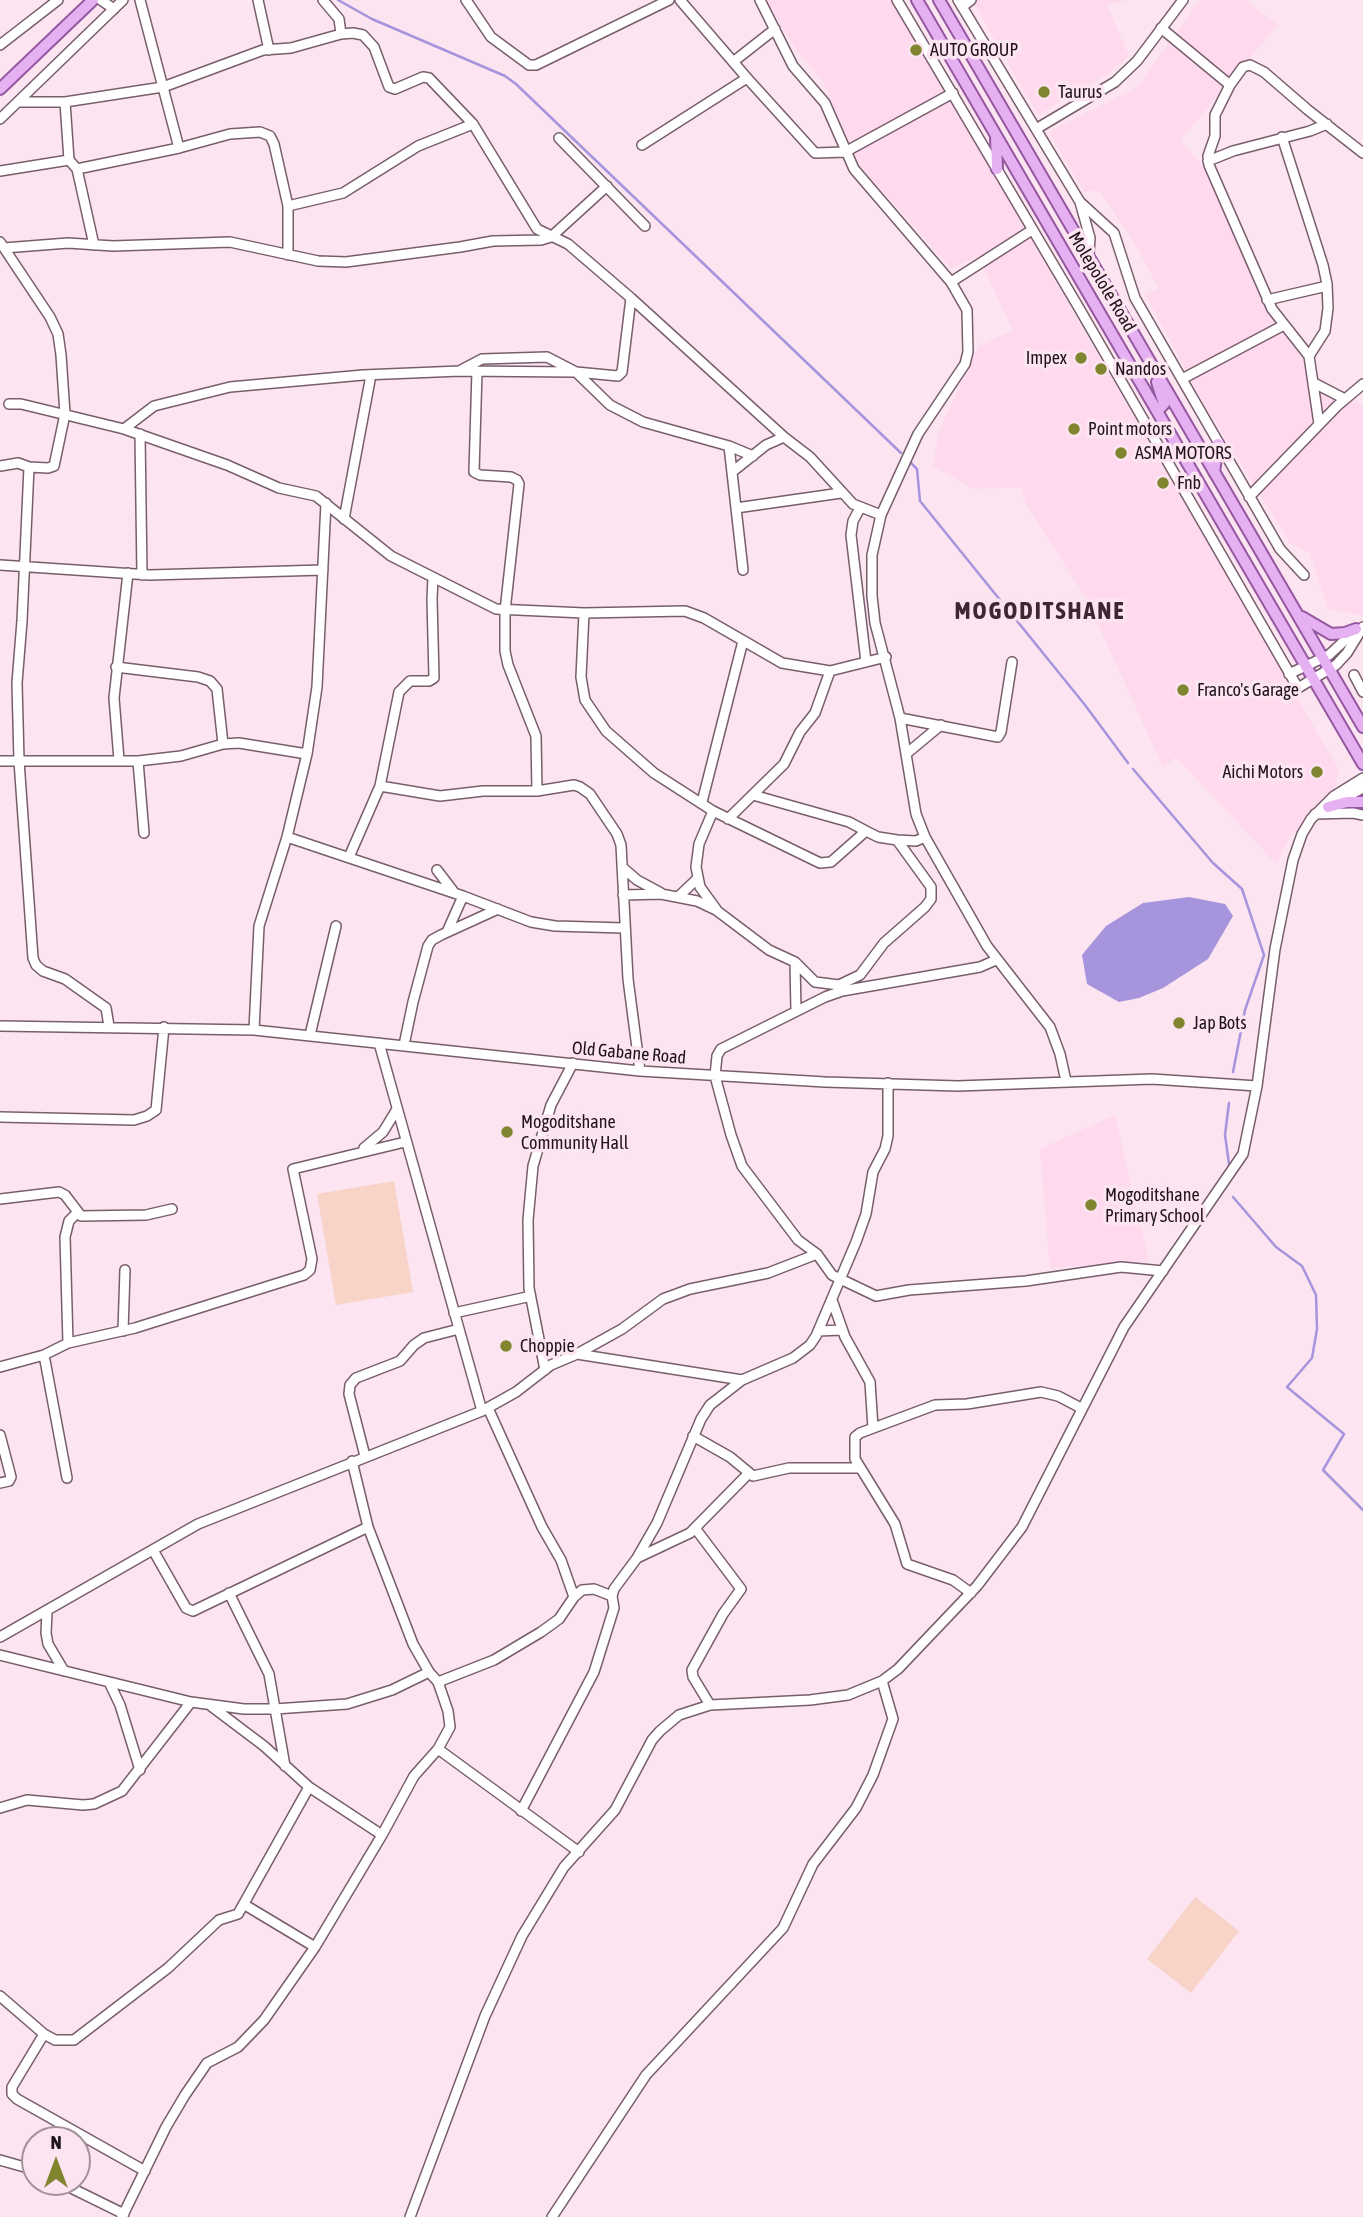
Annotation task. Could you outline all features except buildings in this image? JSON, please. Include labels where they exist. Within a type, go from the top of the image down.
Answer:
[{"type":"main road","points":[[0,89],[93,0]]},
{"type":"main road","name":"Molepolole Road","points":[[917,0],[1363,764]]},
{"type":"main road","name":"Molepolole Road","points":[[939,0],[1363,727]]},
{"type":"main road","points":[[996,134],[997,169]]},
{"type":"main road","points":[[1153,365],[1164,402],[1164,406],[1158,410]]},
{"type":"main road","points":[[1214,472],[1218,444]]},
{"type":"main road","points":[[1297,613],[1331,634],[1345,634],[1361,626]]},
{"type":"main road","points":[[1321,810],[1347,802],[1363,802]]},
{"type":"street","points":[[0,45],[58,0]]},
{"type":"street","points":[[102,0],[114,9]]},
{"type":"street","points":[[0,118],[123,0]]},
{"type":"street","points":[[140,0],[179,148]]},
{"type":"street","points":[[258,0],[270,50]]},
{"type":"street","points":[[323,0],[339,19],[341,34]]},
{"type":"street","points":[[466,0],[491,37],[525,63],[532,65],[669,0]]},
{"type":"street","points":[[680,0],[812,151],[820,154],[845,152],[953,93]]},
{"type":"street","points":[[760,0],[796,70],[825,103],[845,152],[857,173],[951,282],[968,316],[967,358],[918,434],[881,514],[873,544],[871,569],[875,622],[900,718],[913,807],[925,837],[996,960],[1050,1027],[1066,1081]]},
{"type":"street","points":[[897,0],[1298,688],[1330,671],[1347,653],[1361,626]]},
{"type":"street","points":[[971,0],[960,3],[1080,202],[1090,238],[1089,254]]},
{"type":"street","points":[[1036,129],[1115,82],[1137,61],[1183,0]]},
{"type":"street","points":[[733,62],[775,29]]},
{"type":"street","points":[[1161,29],[1230,85]]},
{"type":"street","points":[[18,102],[65,102],[163,88],[258,52],[291,48],[341,34],[358,33],[367,38],[376,51],[389,87],[395,89],[423,77],[429,78],[473,124],[537,229],[568,244],[631,298],[784,437],[810,457],[841,493],[860,508],[881,514]]},
{"type":"street","points":[[1319,425],[1309,356],[1267,300],[1208,161],[1215,136],[1214,115],[1230,85],[1243,67],[1250,65],[1256,67],[1363,153]]},
{"type":"street","points":[[642,145],[747,78]]},
{"type":"street","points":[[65,102],[69,160],[77,169],[94,245]]},
{"type":"street","points":[[288,206],[343,194],[418,146],[473,124]]},
{"type":"street","points":[[1208,161],[1233,150],[1310,131],[1327,124]]},
{"type":"street","points":[[77,169],[179,148],[230,134],[260,131],[267,133],[274,144],[288,206],[288,255]]},
{"type":"street","points":[[1282,137],[1323,265],[1327,286],[1325,331],[1309,356]]},
{"type":"street","points":[[559,138],[645,226]]},
{"type":"street","points":[[0,171],[69,160]]},
{"type":"street","points":[[2,245],[59,243],[163,246],[220,241],[318,261],[346,262],[493,241],[537,242],[551,237],[607,186]]},
{"type":"street","points":[[1080,202],[1112,230],[1135,298],[1280,549],[1304,575]]},
{"type":"street","points":[[1090,238],[1100,229],[1112,230]]},
{"type":"street","points":[[951,282],[1032,230]]},
{"type":"street","points":[[0,466],[18,463],[29,467],[54,466],[65,414],[58,334],[50,317],[2,245]]},
{"type":"street","points":[[1267,300],[1327,286]]},
{"type":"street","points":[[124,429],[149,408],[223,388],[371,375],[460,371],[576,372],[616,376],[621,374],[631,298]]},
{"type":"street","points":[[1182,379],[1284,324]]},
{"type":"street","points":[[460,371],[482,359],[543,356],[576,372],[610,405],[643,422],[729,446],[753,456]]},
{"type":"street","points":[[477,372],[474,472],[480,475],[511,477],[519,484],[505,611],[506,657],[536,736],[537,791]]},
{"type":"street","points":[[344,519],[371,375]]},
{"type":"street","points":[[1314,383],[1345,399]]},
{"type":"street","points":[[1249,497],[1345,399],[1361,389]]},
{"type":"street","points":[[9,404],[65,414],[124,429],[227,465],[279,488],[316,496],[391,556],[491,608],[505,611],[685,611],[705,618],[782,663],[830,671],[886,657]]},
{"type":"street","points":[[1143,419],[1158,410]]},
{"type":"street","points":[[140,434],[142,575]]},
{"type":"street","points":[[732,472],[771,442],[784,437]]},
{"type":"street","points":[[729,446],[743,570]]},
{"type":"street","points":[[29,467],[17,683],[19,761],[33,958],[43,971],[65,979],[106,1008],[108,1026]]},
{"type":"street","points":[[736,508],[841,493]]},
{"type":"street","points":[[254,1030],[259,926],[287,837],[307,754],[319,672],[326,503]]},
{"type":"street","points":[[860,508],[850,535],[866,662]]},
{"type":"street","points":[[0,565],[142,575],[323,570]]},
{"type":"street","points":[[119,760],[114,704],[128,573]]},
{"type":"street","points":[[349,857],[380,786],[399,692],[410,681],[431,681],[434,678],[433,578]]},
{"type":"street","points":[[584,612],[581,686],[589,706],[606,731],[654,772],[713,811],[820,863],[831,862],[866,831]]},
{"type":"street","points":[[862,624],[875,622]]},
{"type":"street","points":[[1289,674],[1323,659],[1361,626]]},
{"type":"street","points":[[702,802],[743,641]]},
{"type":"street","points":[[900,718],[998,737],[1013,662]]},
{"type":"street","points":[[116,667],[198,677],[210,681],[217,689],[223,744]]},
{"type":"street","points":[[728,819],[784,764],[798,735],[818,708],[830,671]]},
{"type":"street","points":[[1354,675],[1363,692]]},
{"type":"street","points":[[905,754],[941,725]]},
{"type":"street","points":[[0,761],[138,761],[181,755],[223,744],[250,744],[307,754]]},
{"type":"street","points":[[138,761],[144,834]]},
{"type":"street","points":[[410,2217],[499,1984],[543,1900],[564,1867],[615,1810],[652,1740],[679,1715],[709,1706],[835,1697],[882,1681],[971,1593],[1022,1527],[1124,1327],[1243,1154],[1257,1086],[1275,949],[1293,860],[1302,834],[1321,810],[1334,796],[1363,778]]},
{"type":"street","points":[[380,786],[440,796],[484,791],[537,791],[574,785],[584,789],[617,834],[621,845],[624,928],[640,1070]]},
{"type":"street","points":[[1321,810],[1363,789]]},
{"type":"street","points":[[753,795],[849,822],[878,837],[916,841],[925,837]]},
{"type":"street","points":[[1321,810],[1363,815]]},
{"type":"street","points":[[713,811],[699,844],[698,878],[702,891],[716,910]]},
{"type":"street","points":[[287,837],[458,894],[531,922],[555,926],[624,928]]},
{"type":"street","points":[[897,840],[931,887],[931,899],[925,907],[890,936],[852,980],[796,1012],[721,1049],[717,1056],[715,1076],[742,1166],[798,1240],[817,1254],[832,1275],[876,1296],[909,1290],[1026,1282],[1121,1267],[1163,1271]]},
{"type":"street","points":[[622,867],[642,884],[661,894]]},
{"type":"street","points":[[437,870],[458,894]]},
{"type":"street","points":[[931,887],[947,876]]},
{"type":"street","points":[[679,896],[698,878]]},
{"type":"street","points":[[447,932],[458,894]]},
{"type":"street","points":[[623,895],[679,896],[716,910],[769,950],[795,962],[815,982],[840,988],[881,985],[980,967],[996,960]]},
{"type":"street","points":[[404,1045],[428,946],[432,940],[498,909]]},
{"type":"street","points":[[310,1035],[337,926]]},
{"type":"street","points":[[795,962],[796,1012]]},
{"type":"street","points":[[868,964],[870,978],[881,985]]},
{"type":"street","name":"Old Gabane Road","points":[[0,1026],[254,1030],[715,1076],[958,1086],[1152,1079],[1257,1086]]},
{"type":"street","points":[[0,1117],[134,1120],[147,1116],[156,1110],[164,1027]]},
{"type":"street","points":[[379,1043],[454,1313],[485,1409],[542,1527],[561,1560],[573,1597]]},
{"type":"street","points":[[545,1370],[529,1288],[529,1206],[533,1166],[551,1105],[573,1063]]},
{"type":"street","points":[[521,1811],[594,1672],[614,1608],[612,1596],[637,1558],[665,1506],[701,1419],[710,1405],[741,1380],[801,1353],[810,1345],[818,1331],[866,1214],[873,1172],[888,1136],[888,1083]]},
{"type":"street","points":[[357,1153],[376,1140],[397,1110]]},
{"type":"street","points":[[0,1367],[44,1355],[68,1343],[123,1331],[304,1275],[310,1270],[312,1259],[293,1169],[405,1142]]},
{"type":"street","points":[[0,1199],[59,1192],[65,1195],[81,1216],[146,1215],[172,1209]]},
{"type":"street","points":[[68,1343],[65,1228],[77,1213]]},
{"type":"street","points":[[0,1637],[198,1524],[485,1409],[516,1392],[558,1361],[577,1354],[622,1329],[650,1307],[675,1294],[768,1273],[817,1254]]},
{"type":"street","points":[[123,1331],[125,1270]]},
{"type":"street","points":[[454,1313],[527,1297]]},
{"type":"street","points":[[832,1300],[842,1330],[870,1382],[873,1428]]},
{"type":"street","points":[[365,1456],[349,1394],[350,1385],[356,1378],[400,1361],[424,1338],[459,1329]]},
{"type":"street","points":[[818,1331],[842,1330]]},
{"type":"street","points":[[577,1354],[741,1380]]},
{"type":"street","points":[[44,1355],[67,1478]]},
{"type":"street","points":[[971,1593],[953,1580],[907,1564],[894,1524],[855,1459],[855,1437],[935,1405],[967,1404],[1041,1392],[1058,1396],[1081,1408]]},
{"type":"street","points":[[0,1435],[11,1477],[0,1483]]},
{"type":"street","points":[[693,1436],[730,1457],[748,1474],[759,1476],[789,1468],[859,1468]]},
{"type":"street","points":[[86,2196],[123,2215],[166,2127],[207,2063],[246,2041],[264,2020],[314,1947],[382,1835],[414,1776],[438,1749],[450,1727],[448,1711],[438,1682],[413,1644],[368,1527],[352,1461]]},
{"type":"street","points":[[637,1558],[683,1537],[695,1528],[748,1474]]},
{"type":"street","points":[[153,1550],[189,1611],[193,1611],[368,1527]]},
{"type":"street","points":[[695,1528],[741,1589],[723,1614],[692,1670],[709,1706]]},
{"type":"street","points":[[438,1682],[494,1660],[541,1632],[559,1619],[573,1597],[588,1588],[612,1596]]},
{"type":"street","points":[[229,1593],[265,1664],[286,1766]]},
{"type":"street","points":[[47,1612],[48,1644],[65,1672]]},
{"type":"street","points":[[0,1655],[191,1702],[244,1709],[347,1703],[392,1690],[429,1672]]},
{"type":"street","points":[[552,2217],[646,2075],[783,1928],[813,1864],[856,1808],[873,1775],[893,1719],[882,1681]]},
{"type":"street","points":[[109,1682],[118,1698],[140,1770]]},
{"type":"street","points":[[0,1808],[27,1800],[94,1804],[122,1791],[191,1702]]},
{"type":"street","points":[[207,1704],[256,1740],[309,1787],[382,1835]]},
{"type":"street","points":[[438,1749],[579,1852]]},
{"type":"street","points":[[1,1998],[44,2034],[55,2040],[74,2040],[158,1976],[219,1920],[239,1914],[309,1787]]},
{"type":"street","points":[[245,1905],[314,1947]]},
{"type":"street","points":[[44,2034],[12,2087],[12,2094],[145,2171]]},
{"type":"street","points":[[0,2160],[21,2166]]},
{"type":"shaded area","points":[[765,0],[892,0],[1339,770],[1335,787],[1292,834],[1276,864],[1176,757],[1163,767],[1086,598],[1027,506],[1021,487],[974,489],[933,466],[939,431],[979,346],[1013,330],[978,256],[951,268],[860,166],[823,82],[796,49]]},
{"type":"shaded area","points":[[972,0],[1127,0],[1107,5],[1129,56],[1106,75],[1038,115]]},
{"type":"shaded area","points":[[1200,0],[1245,0],[1278,25],[1180,140],[1226,194],[1278,307],[1319,377],[1363,406],[1363,617],[1328,610],[1310,553],[1290,543],[1202,401],[1145,294],[1159,289],[1135,244],[1099,190],[1084,192],[1049,132],[1137,87]]},
{"type":"shaded area","points":[[1189,897],[1225,904],[1233,916],[1208,959],[1163,988],[1139,998],[1119,1002],[1087,984],[1082,955],[1106,926],[1143,903]]},
{"type":"shaded area","name":"Mogoditshane Primary School","points":[[1115,1115],[1149,1261],[1050,1268],[1040,1149]]},
{"type":"shaded area","points":[[394,1181],[413,1292],[336,1305],[317,1194]]},
{"type":"shaded area","points":[[1195,1897],[1239,1931],[1191,1993],[1147,1959]]},
{"type":"waterway","points":[[338,0],[372,19],[505,76],[516,84],[901,453]]},
{"type":"waterway","points":[[911,463],[917,469],[920,501],[1085,705],[1128,763]]},
{"type":"waterway","points":[[1133,769],[1213,863],[1242,889],[1264,955],[1245,1010],[1233,1072]]},
{"type":"waterway","points":[[1229,1103],[1225,1135],[1229,1164]]},
{"type":"waterway","points":[[1233,1197],[1276,1247],[1302,1266],[1316,1295],[1317,1329],[1312,1358],[1287,1387],[1344,1434],[1323,1470],[1363,1510]]},
{"type":"place","name":"AUTO GROUP","points":[[916,50]]},
{"type":"place","name":"Taurus","points":[[1044,92]]},
{"type":"place","name":"Impex","points":[[1081,358]]},
{"type":"place","name":"Nandos","points":[[1101,369]]},
{"type":"place","name":"Point motors","points":[[1074,429]]},
{"type":"place","name":"ASMA MOTORS","points":[[1121,453]]},
{"type":"place","name":"Fnb","points":[[1163,483]]},
{"type":"place","name":"Franco's Garage","points":[[1183,690]]},
{"type":"place","name":"Aichi Motors","points":[[1317,772]]},
{"type":"place","name":"Jap Bots","points":[[1179,1023]]},
{"type":"place","name":"Mogoditshane Community Hall","points":[[507,1132]]},
{"type":"place","name":"Mogoditshane Primary School","points":[[1091,1205]]},
{"type":"place","name":"Choppie","points":[[506,1346]]},
{"type":"district","name":"MOGODITSHANE","points":[[1040,611]]}]
